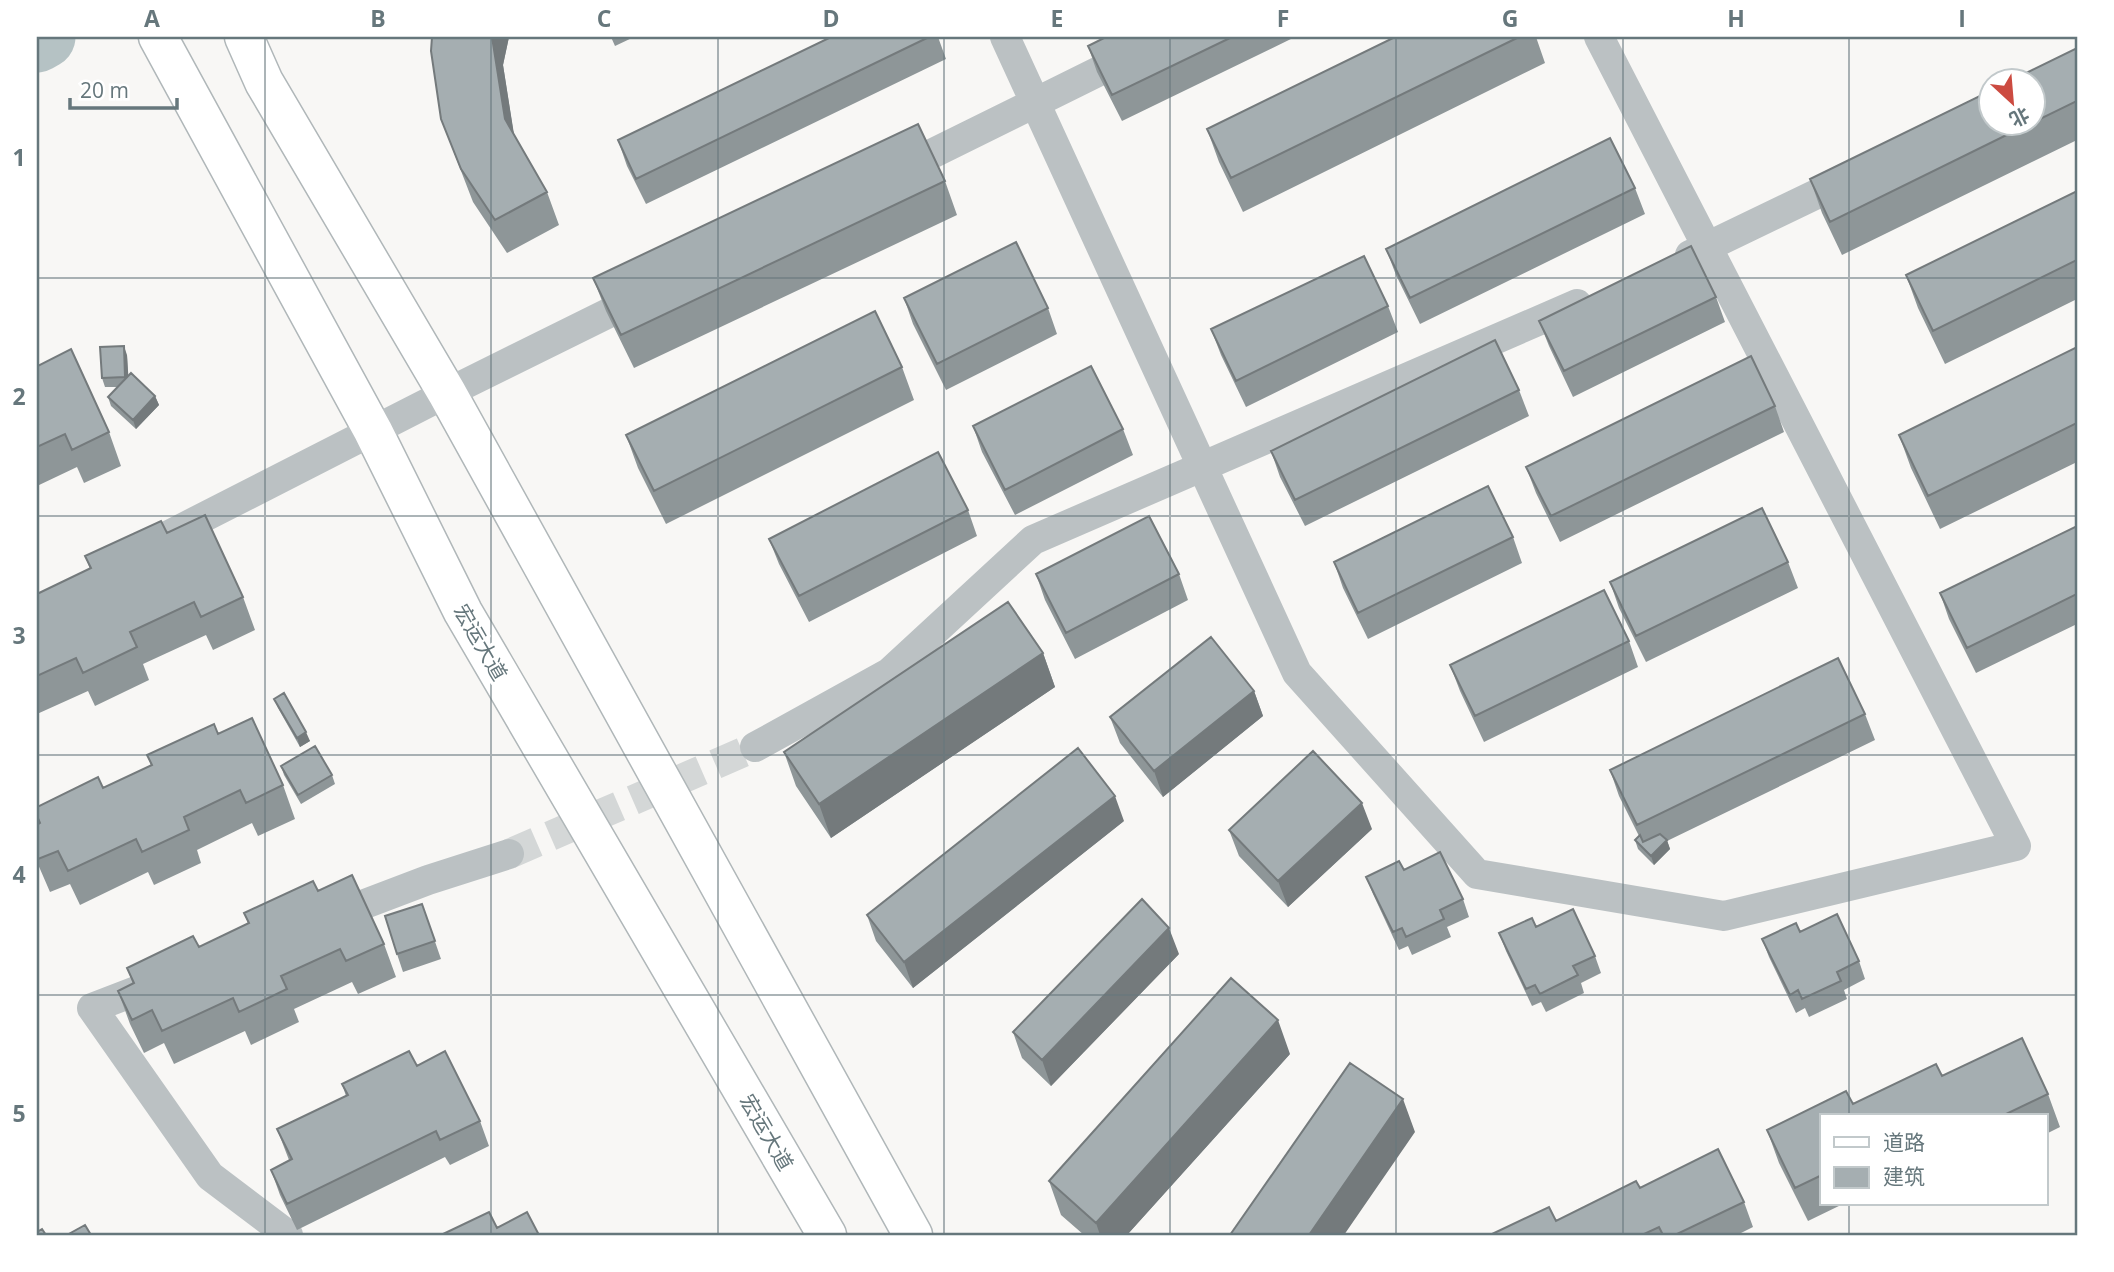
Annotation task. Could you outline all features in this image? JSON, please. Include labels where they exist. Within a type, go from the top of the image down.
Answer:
[{"type":"main road","points":[[244,37],[264,82],[447,393],[912,1235]]},
{"type":"main road","name":"宏运大道","points":[[160,40],[373,431],[463,612],[827,1235]]},
{"type":"street","points":[[1005,37],[1297,673],[1476,874],[1724,916],[2016,846],[1599,37]]},
{"type":"street","points":[[872,183],[1168,37]]},
{"type":"street","points":[[1669,264],[1868,169]]},
{"type":"street","points":[[149,545],[447,393],[673,282]]},
{"type":"street","points":[[755,747],[889,673],[1033,540],[1606,291]]},
{"type":"street","points":[[299,929],[428,880],[509,854]]},
{"type":"street","points":[[182,974],[92,1008],[210,1176],[288,1235]]},
{"type":"building","points":[[432,37],[492,37],[505,119],[547,192],[495,220],[461,169],[441,119],[431,51]]},
{"type":"building","points":[[831,37],[929,37],[636,179],[618,140]]},
{"type":"building","points":[[1106,37],[1232,37],[1112,95],[1088,46]]},
{"type":"building","points":[[1395,37],[1519,37],[1231,178],[1207,129]]},
{"type":"building","points":[[2077,48],[2077,101],[2048,115],[2048,66],[2040,66]]},
{"type":"building","points":[[1978,97],[1978,136],[2005,136],[1830,222],[1810,179]]},
{"type":"building","points":[[918,124],[945,181],[621,335],[593,278]]},
{"type":"building","points":[[1610,138],[1635,188],[1410,298],[1386,249]]},
{"type":"building","points":[[2077,191],[2077,260],[1933,331],[1906,275]]},
{"type":"building","points":[[1016,242],[1048,308],[937,364],[904,298]]},
{"type":"building","points":[[1691,246],[1716,297],[1564,371],[1539,321]]},
{"type":"building","points":[[1364,256],[1388,306],[1236,381],[1211,329]]},
{"type":"building","points":[[875,311],[902,367],[654,491],[626,435]]},
{"type":"building","points":[[1495,340],[1519,390],[1295,500],[1271,451]]},
{"type":"building","points":[[124,346],[125,377],[102,378],[100,347]]},
{"type":"building","points":[[2077,347],[2077,423],[1928,496],[1899,435]]},
{"type":"building","points":[[71,349],[109,432],[72,450],[65,434],[37,447],[37,364],[38,366]]},
{"type":"building","points":[[1751,356],[1775,406],[1551,516],[1526,467]]},
{"type":"building","points":[[1091,366],[1123,429],[1005,490],[973,426]]},
{"type":"building","points":[[131,373],[155,396],[133,420],[108,397]]},
{"type":"building","points":[[938,452],[968,510],[799,596],[769,539]]},
{"type":"building","points":[[1488,486],[1513,537],[1358,613],[1334,562]]},
{"type":"building","points":[[1762,508],[1788,562],[1636,636],[1610,582]]},
{"type":"building","points":[[205,515],[243,597],[201,617],[194,602],[130,632],[137,647],[83,673],[76,658],[37,676],[37,594],[91,568],[85,556],[161,521],[167,533]]},
{"type":"building","points":[[1149,516],[1179,574],[1066,633],[1036,574]]},
{"type":"building","points":[[2077,526],[2077,594],[1967,648],[1940,593]]},
{"type":"building","points":[[1604,590],[1629,641],[1475,716],[1450,665]]},
{"type":"building","points":[[1008,602],[1043,653],[819,804],[784,752]]},
{"type":"building","points":[[1211,637],[1254,691],[1154,771],[1110,717]]},
{"type":"building","points":[[1838,658],[1865,714],[1637,825],[1610,770]]},
{"type":"building","points":[[284,693],[306,732],[297,738],[274,699]]},
{"type":"building","points":[[252,718],[283,785],[246,803],[240,790],[184,817],[189,830],[142,852],[136,839],[68,871],[58,851],[38,859],[37,825],[40,823],[37,807],[98,777],[103,788],[152,765],[147,755],[214,724],[218,734]]},
{"type":"building","points":[[315,746],[332,775],[298,795],[281,766]]},
{"type":"building","points":[[1078,748],[1115,796],[904,962],[867,915]]},
{"type":"building","points":[[1313,751],[1362,803],[1278,881],[1229,830]]},
{"type":"building","points":[[1660,834],[1667,840],[1651,856],[1635,840],[1640,835],[1643,842]]},
{"type":"building","points":[[1440,852],[1463,899],[1440,910],[1444,919],[1406,937],[1402,928],[1393,932],[1366,877],[1399,861],[1404,870]]},
{"type":"building","points":[[352,875],[384,944],[346,961],[340,949],[281,976],[287,989],[239,1012],[233,998],[162,1031],[152,1010],[132,1020],[118,991],[134,983],[127,968],[193,936],[199,947],[249,923],[244,913],[313,881],[318,891]]},
{"type":"building","points":[[1142,899],[1169,928],[1042,1060],[1013,1032]]},
{"type":"building","points":[[422,904],[435,941],[397,954],[385,916]]},
{"type":"building","points":[[1573,909],[1595,956],[1573,966],[1578,975],[1540,994],[1535,985],[1526,989],[1499,933],[1532,918],[1536,927]]},
{"type":"building","points":[[1837,914],[1859,961],[1837,972],[1841,981],[1802,999],[1798,990],[1790,995],[1762,939],[1796,923],[1800,932]]},
{"type":"building","points":[[1231,978],[1278,1020],[1096,1223],[1049,1181]]},
{"type":"building","points":[[2022,1038],[2048,1094],[2006,1114],[1820,1114],[1820,1176],[1795,1188],[1767,1130],[1846,1091],[1853,1104],[1936,1064],[1942,1076]]},
{"type":"building","points":[[409,1051],[417,1066],[445,1051],[480,1121],[440,1140],[436,1131],[287,1204],[271,1170],[292,1159],[277,1129],[348,1095],[342,1084]]},
{"type":"building","points":[[1350,1063],[1403,1099],[1309,1235],[1230,1235]]},
{"type":"building","points":[[1718,1149],[1744,1202],[1675,1235],[1663,1235],[1659,1227],[1642,1235],[1490,1235],[1549,1207],[1556,1221],[1636,1181],[1640,1188]]},
{"type":"building","points":[[489,1212],[497,1228],[527,1212],[539,1235],[441,1235]]},
{"type":"building","points":[[85,1225],[91,1235],[67,1235]]},
{"type":"building","points":[[42,1229],[46,1235],[37,1235],[37,1232]]},
{"type":"waterway","points":[[37,41],[44,37]]},
{"type":"tunnel","points":[[509,854],[755,747]]}]
